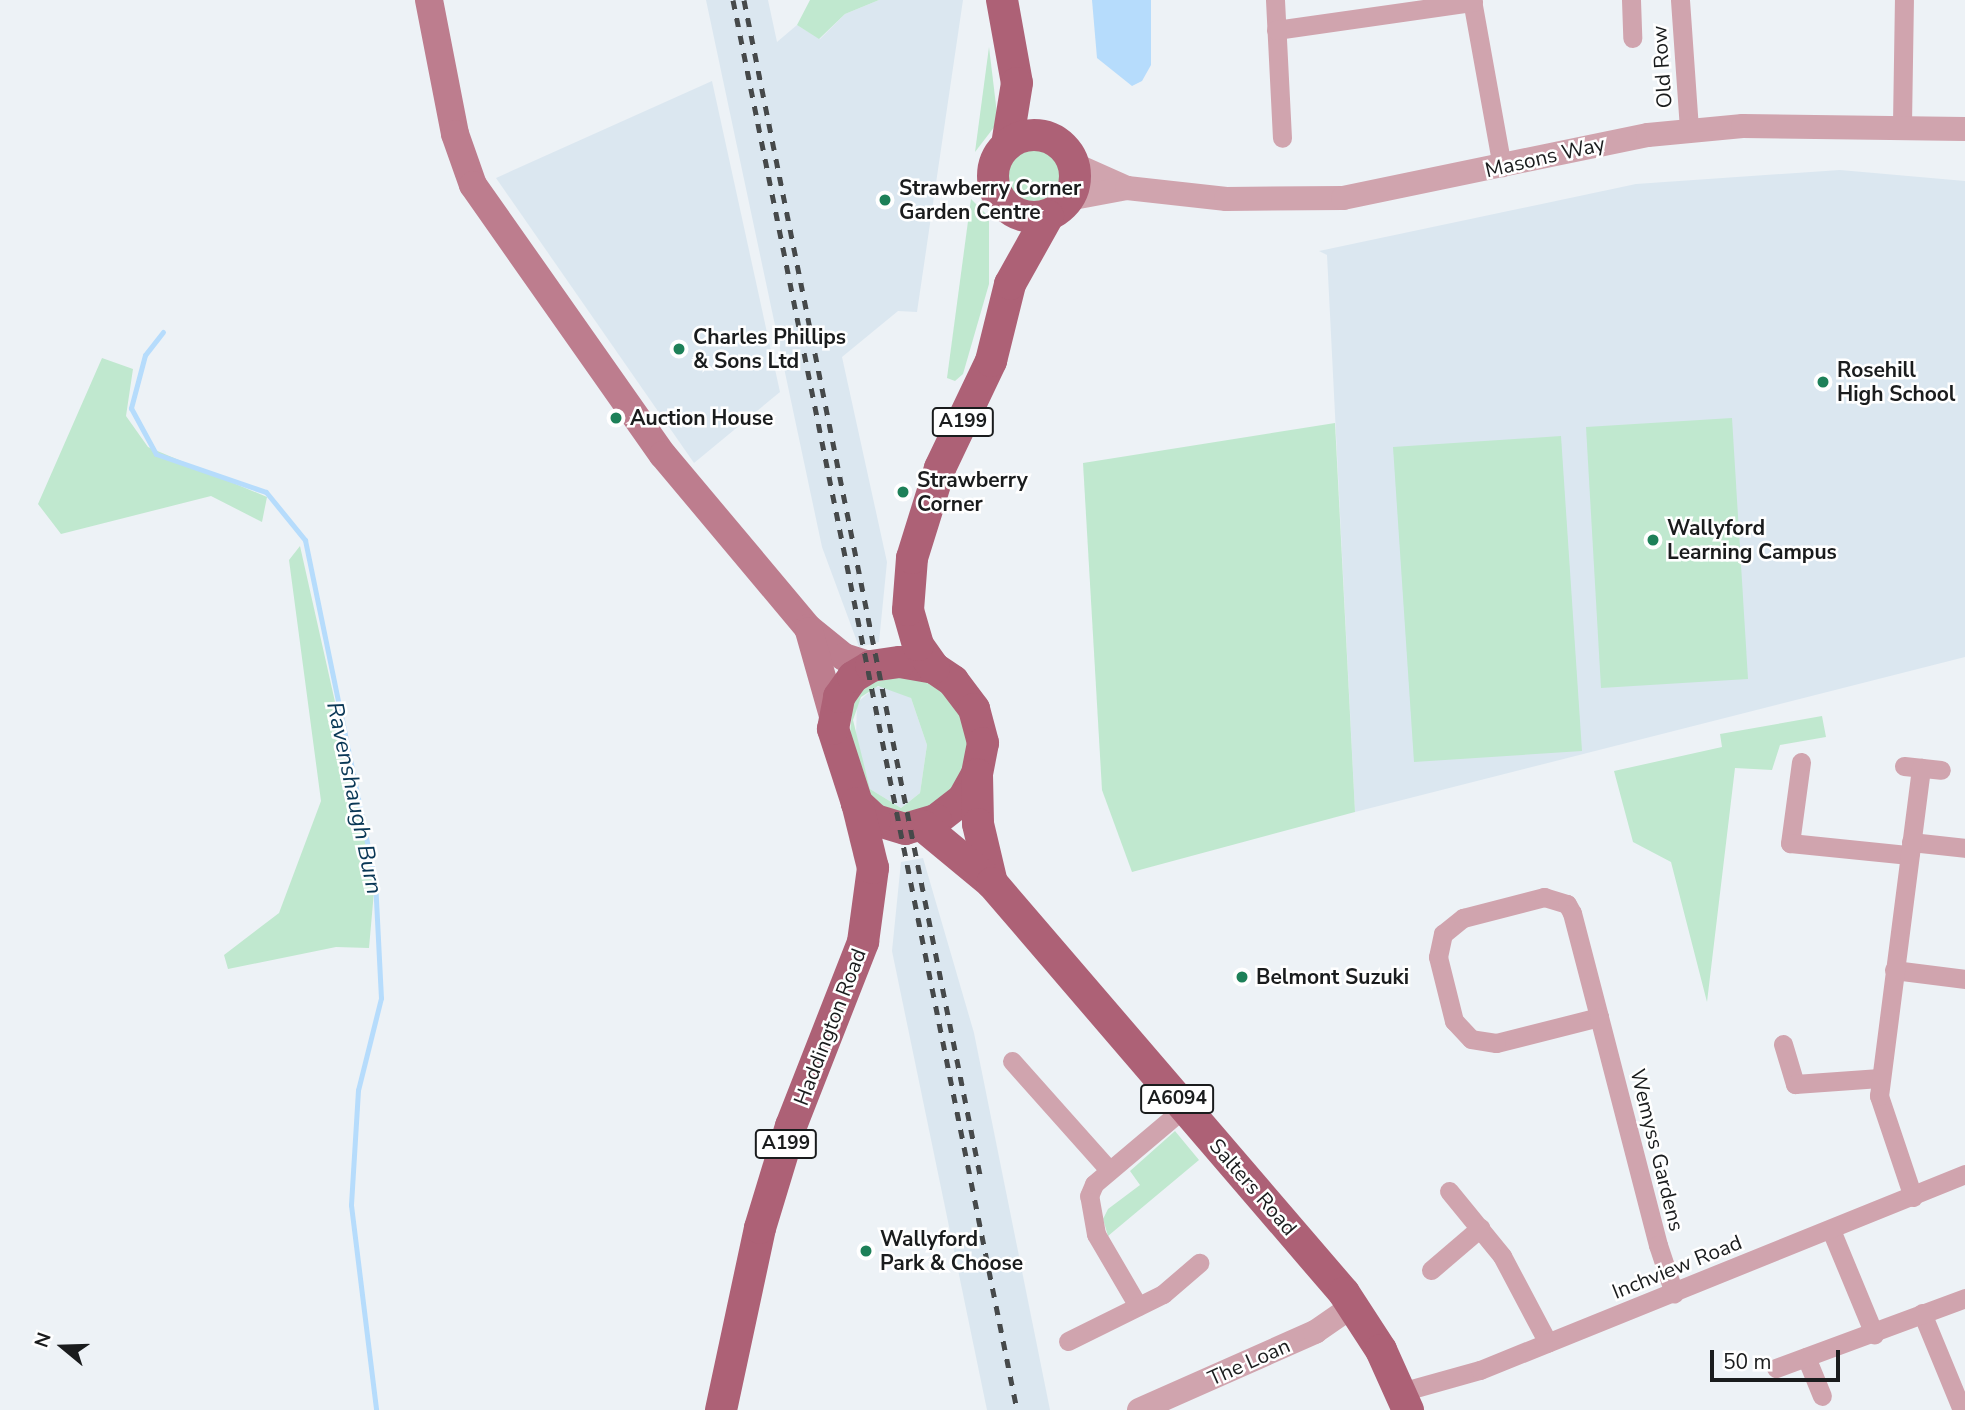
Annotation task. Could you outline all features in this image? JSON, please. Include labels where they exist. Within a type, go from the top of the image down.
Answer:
[{"type":"main road","points":[[429,0],[454,134],[473,185],[663,455],[808,628],[874,665],[934,668]]},
{"type":"main road","name":"A199","points":[[857,803],[837,752],[833,716],[845,686],[874,665],[908,610],[919,531],[940,468],[991,361],[1010,284],[1005,206],[993,180],[1007,145],[1017,83],[1002,0]]},
{"type":"main road","name":"A199","points":[[1010,284],[1058,207],[1073,164],[1053,139],[1017,83]]},
{"type":"main road","points":[[1007,145],[1027,135],[1053,139]]},
{"type":"main road","points":[[1005,206],[1022,216],[1058,207]]},
{"type":"main road","name":"A199","points":[[907,829],[950,812],[977,774],[983,743],[974,709],[953,681],[934,668],[918,645],[908,610]]},
{"type":"main road","points":[[808,628],[833,716]]},
{"type":"main road","name":"Salters Road","points":[[977,774],[978,824],[992,883]]},
{"type":"main road","points":[[857,803],[907,829]]},
{"type":"main road","name":"Haddington Road","points":[[857,803],[874,886]]},
{"type":"main road","name":"Salters Road","points":[[907,829],[992,883],[1354,1306],[1405,1401]]},
{"type":"main road","name":"Haddington Road","points":[[721,1410],[760,1228],[796,1114],[863,942],[874,886],[907,829]]},
{"type":"street","points":[[1275,0],[1282,138]]},
{"type":"street","name":"Old Row","points":[[1631,0],[1632,38]]},
{"type":"street","name":"Old Row","points":[[1680,0],[1689,130]]},
{"type":"street","points":[[1902,124],[1904,0]]},
{"type":"street","points":[[1276,30],[1473,1],[1502,167]]},
{"type":"street","name":"Masons Way","points":[[1073,164],[1127,188],[1226,199],[1343,198],[1689,130],[1902,124],[1965,129]]},
{"type":"street","name":"Masons Way","points":[[1058,207],[1127,188]]},
{"type":"street","points":[[1801,762],[1790,843],[1965,848]]},
{"type":"street","points":[[1913,1198],[1885,1122],[1880,1078],[1910,848],[1912,767],[1941,770]]},
{"type":"street","name":"Wemyss Gardens","points":[[1599,1017],[1496,1043],[1471,1039],[1454,1021],[1438,957],[1443,934],[1462,918],[1560,899],[1572,912],[1674,1293]]},
{"type":"street","points":[[1894,970],[1965,979]]},
{"type":"street","points":[[1783,1044],[1795,1084],[1880,1078]]},
{"type":"street","points":[[1012,1061],[1109,1170]]},
{"type":"street","points":[[1138,1306],[1096,1234],[1089,1196],[1109,1170],[1185,1107]]},
{"type":"street","name":"Inchview Road","points":[[1405,1401],[1913,1198],[1965,1174]]},
{"type":"street","points":[[1449,1191],[1480,1228],[1548,1343]]},
{"type":"street","points":[[1431,1270],[1480,1228]]},
{"type":"street","points":[[1831,1230],[1874,1334]]},
{"type":"street","points":[[1068,1341],[1138,1306],[1199,1263]]},
{"type":"street","points":[[1776,1368],[1874,1334],[1965,1298]]},
{"type":"street","name":"The Loan","points":[[1139,1410],[1315,1332],[1354,1306]]},
{"type":"street","points":[[1922,1313],[1962,1410]]},
{"type":"street","points":[[1806,1357],[1822,1396]]},
{"type":"shaded area","points":[[706,0],[768,0],[777,42],[797,25],[820,39],[845,14],[879,0],[963,0],[917,312],[898,311],[842,357],[887,562],[879,642],[859,647],[822,547]]},
{"type":"shaded area","points":[[712,81],[780,392],[694,463],[496,178]]},
{"type":"shaded area","name":"Wallyford Learning Campus","points":[[1840,170],[1965,181],[1965,657],[1355,812],[1327,255],[1319,251],[1636,184]]},
{"type":"shaded area","points":[[875,687],[894,687],[911,698],[927,745],[920,793],[901,808],[870,789],[856,736],[857,703]]},
{"type":"shaded area","points":[[923,858],[974,1033],[1050,1410],[987,1410],[892,951],[901,862]]},
{"type":"green space","points":[[810,0],[879,0],[845,14],[819,39],[797,25]]},
{"type":"green space","points":[[989,47],[998,122],[975,152]]},
{"type":"green space","points":[[1033,149],[1052,157],[1060,176],[1052,195],[1033,203],[1014,195],[1006,176],[1014,157]]},
{"type":"green space","points":[[971,199],[989,217],[989,284],[963,374],[955,381],[947,378]]},
{"type":"green space","points":[[102,358],[133,369],[126,416],[148,447],[267,497],[262,522],[211,496],[61,534],[38,504]]},
{"type":"green space","points":[[1732,418],[1748,679],[1601,688],[1586,427]]},
{"type":"green space","points":[[1335,423],[1355,812],[1132,872],[1102,790],[1083,463]]},
{"type":"green space","points":[[1561,436],[1582,751],[1414,762],[1393,447]]},
{"type":"green space","points":[[300,546],[375,880],[369,948],[336,947],[228,969],[224,955],[279,913],[321,801],[289,560]]},
{"type":"green space","points":[[889,675],[936,684],[952,698],[970,741],[959,782],[936,806],[903,814],[876,804],[866,790],[850,733],[853,701],[862,688]],"holes":[[[878,686],[911,698],[927,745],[920,793],[901,808],[870,789],[853,720],[861,697]]]},
{"type":"green space","points":[[1822,716],[1826,737],[1780,745],[1772,770],[1735,768],[1707,1002],[1671,862],[1633,842],[1614,771],[1722,747],[1720,734]]},
{"type":"green space","points":[[1175,1131],[1199,1160],[1108,1236],[1103,1219],[1108,1209],[1140,1185],[1130,1171]]},
{"type":"water","points":[[1092,0],[1151,0],[1151,65],[1142,81],[1132,86],[1097,58]]},
{"type":"waterway","name":"Ravenshaugh Burn","points":[[163,332],[145,355],[131,408],[156,454],[266,492],[305,540],[375,880],[381,998],[358,1090],[351,1205],[376,1410]]},
{"type":"railway","points":[[733,0],[1017,1410]]},
{"type":"railway","points":[[744,0],[981,1180]]},
{"type":"place","name":"Strawberry Corner Garden Centre","points":[[885,200]]},
{"type":"place","name":"Charles Phillips & Sons Ltd","points":[[679,349]]},
{"type":"place","name":"Rosehill High School","points":[[1823,382]]},
{"type":"place","name":"Auction House","points":[[616,418]]},
{"type":"place","name":"Strawberry Corner","points":[[903,492]]},
{"type":"place","name":"Wallyford Learning Campus","points":[[1653,540]]},
{"type":"place","name":"Belmont Suzuki","points":[[1242,977]]},
{"type":"place","name":"Wallyford Park & Choose","points":[[866,1251]]}]
